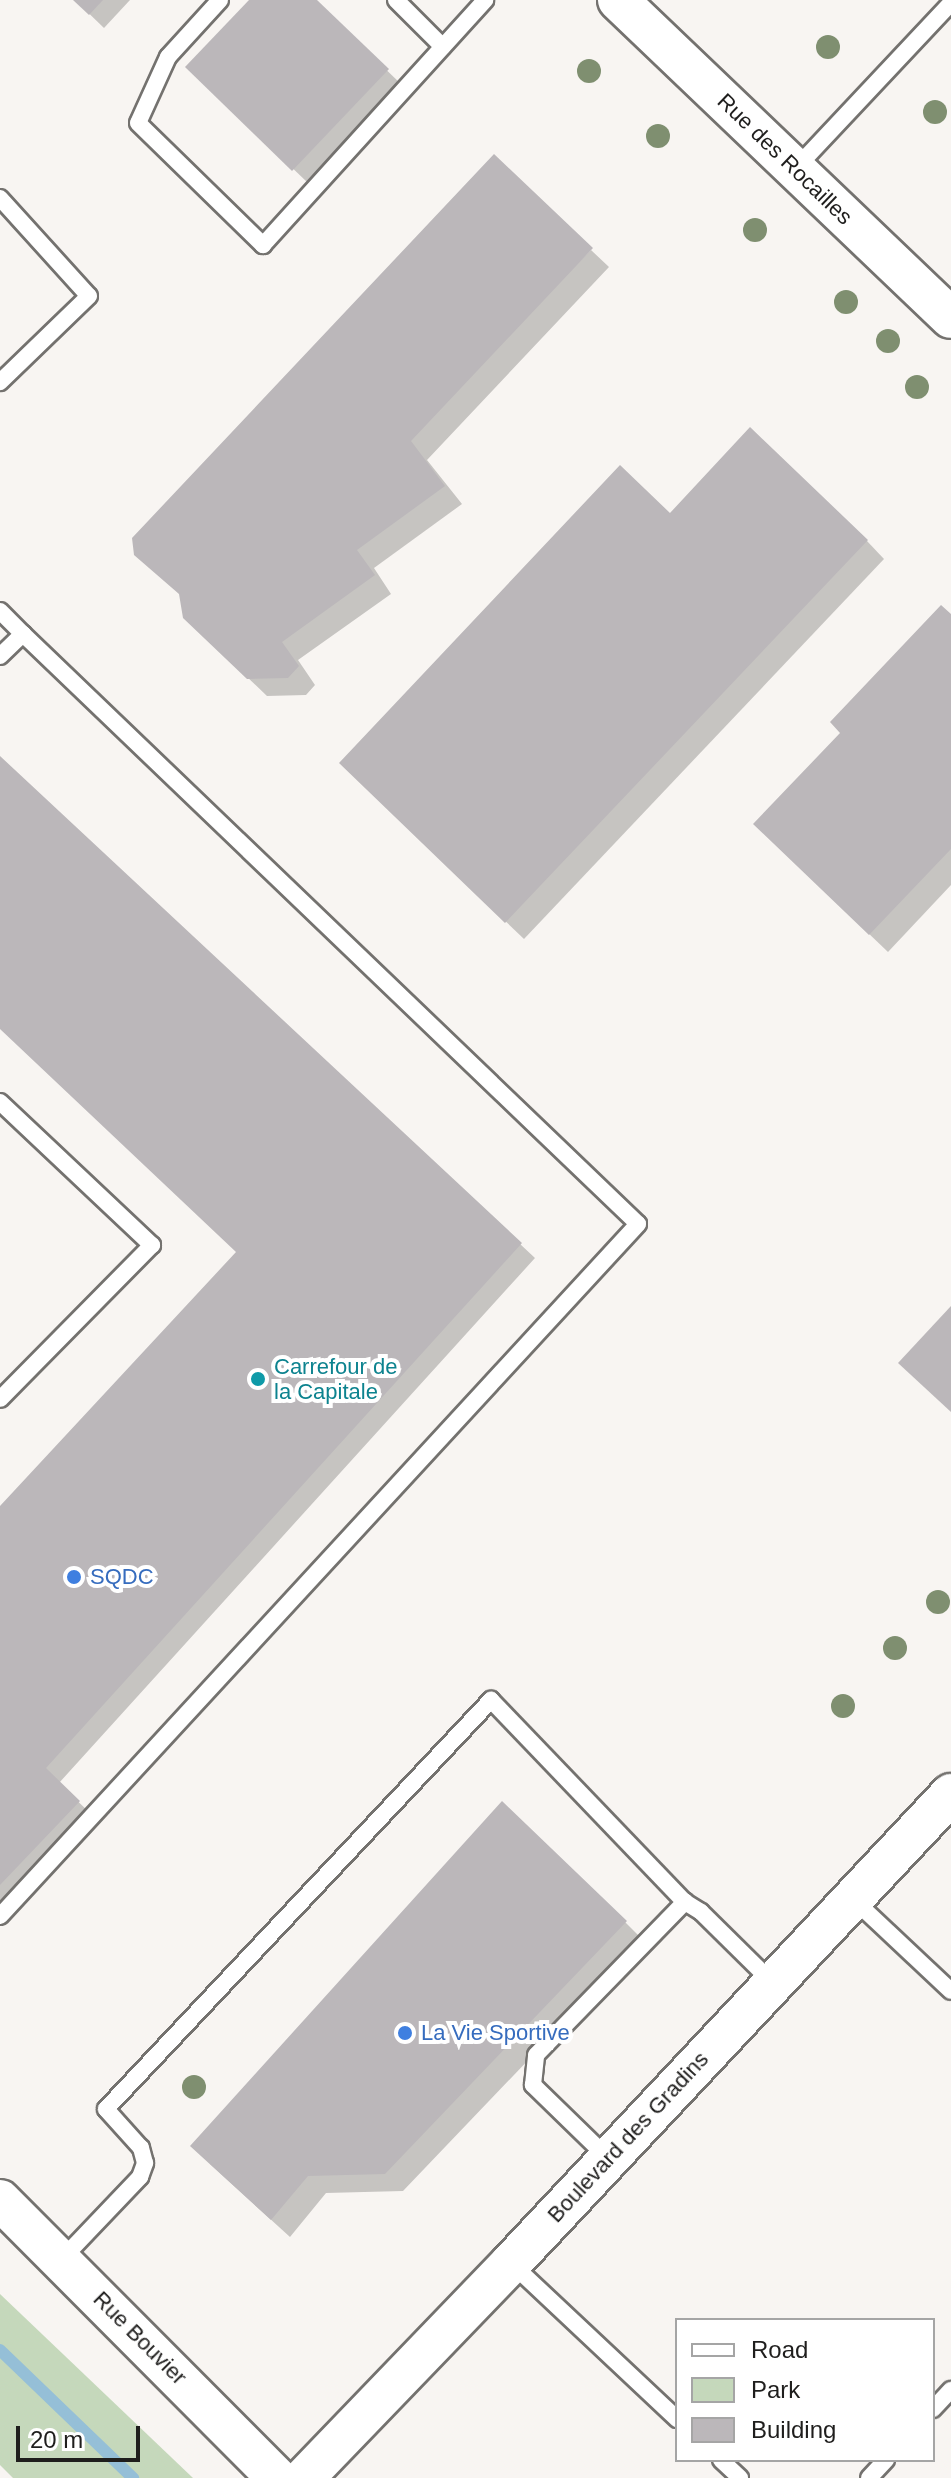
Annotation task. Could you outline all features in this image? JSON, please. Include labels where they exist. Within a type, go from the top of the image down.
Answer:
[{"type":"street","name":"Rue des Rocailles","points":[[618,0],[951,318]]},
{"type":"street","name":"Boulevard des Gradins","points":[[304,2478],[949,1799]]},
{"type":"street","name":"Rue Bouvier","points":[[0,2200],[277,2478]]},
{"type":"lane","points":[[220,0],[168,57],[138,123],[263,245],[485,0]]},
{"type":"lane","points":[[396,0],[443,47]]},
{"type":"lane","points":[[795,168],[951,3]]},
{"type":"lane","points":[[0,198],[89,296],[0,382]]},
{"type":"lane","points":[[0,611],[638,1224],[0,1916]]},
{"type":"lane","points":[[0,656],[23,634]]},
{"type":"lane","points":[[0,1102],[152,1245],[0,1399]]},
{"type":"lane","points":[[61,2260],[140,2177],[145,2163],[141,2148],[106,2109],[491,1700],[685,1902],[701,1912],[772,1982]]},
{"type":"lane","points":[[853,1899],[951,1991]]},
{"type":"lane","points":[[608,2158],[533,2085],[536,2055],[685,1902]]},
{"type":"lane","points":[[511,2263],[675,2417]]},
{"type":"lane","points":[[935,2407],[951,2390]]},
{"type":"lane","points":[[723,2462],[740,2478]]},
{"type":"lane","points":[[869,2478],[884,2462]]},
{"type":"green space","points":[[0,2294],[193,2478],[13,2478],[0,2465]]},
{"type":"building","points":[[73,0],[103,0],[89,15]]},
{"type":"building","points":[[249,0],[317,0],[389,69],[292,171],[185,67]]},
{"type":"building","points":[[494,154],[593,248],[411,441],[445,486],[357,550],[375,575],[282,642],[299,666],[288,678],[247,679],[183,618],[179,594],[134,555],[132,538]]},
{"type":"building","points":[[750,427],[868,540],[505,923],[339,763],[620,465],[670,513]]},
{"type":"building","points":[[941,605],[951,614],[951,849],[869,935],[753,824],[840,733],[830,722]]},
{"type":"building","name":"Carrefour de la Capitale","points":[[0,756],[522,1243],[46,1768],[80,1801],[0,1885],[0,1506],[236,1252],[0,1029]]},
{"type":"building","points":[[951,1306],[951,1412],[898,1363]]},
{"type":"building","name":"La Vie Sportive","points":[[502,1801],[627,1921],[385,2174],[308,2176],[271,2220],[190,2146]]},
{"type":"waterway","points":[[0,2350],[133,2478]]},
{"type":"place","name":"Carrefour de la Capitale","points":[[258,1379]]},
{"type":"place","name":"SQDC","points":[[74,1577]]},
{"type":"place","name":"La Vie Sportive","points":[[405,2033]]}]
